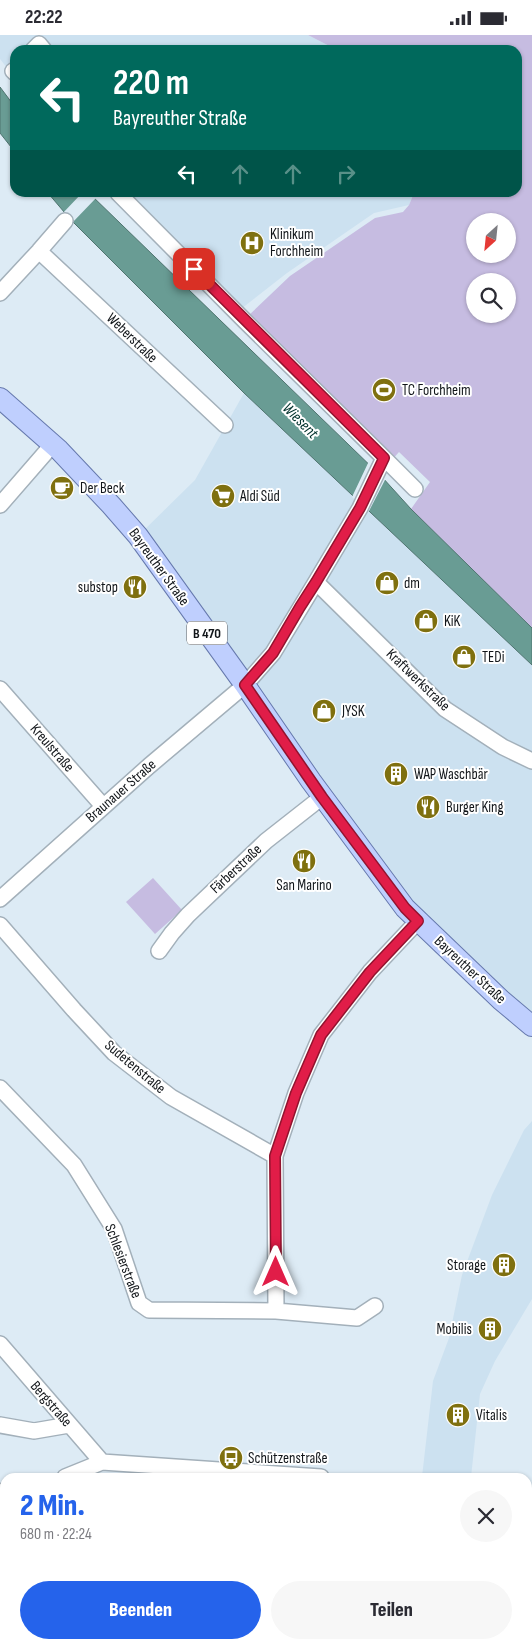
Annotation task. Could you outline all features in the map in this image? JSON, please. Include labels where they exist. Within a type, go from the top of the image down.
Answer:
[{"type":"main road","name":"Bayreuther Straße","points":[[0,398],[53,444],[138,536],[245,685],[322,797],[405,908],[500,1000],[530,1019]]},
{"type":"street","points":[[122,197],[382,463],[415,489]]},
{"type":"street","points":[[0,293],[40,251],[65,221]]},
{"type":"street","name":"Weberstraße","points":[[40,251],[225,425]]},
{"type":"street","points":[[0,505],[53,444]]},
{"type":"street","name":"Braunauer Straße","points":[[0,899],[103,806],[245,685],[273,653],[316,582],[382,463]]},
{"type":"street","name":"Kraftwerkstraße","points":[[316,582],[445,709],[503,747],[532,761]]},
{"type":"street","name":"Kreulstraße","points":[[0,689],[103,806]]},
{"type":"street","name":"Färberstraße","points":[[159,951],[188,915],[259,848],[322,797]]},
{"type":"street","points":[[276,1311],[275,1156],[296,1093],[321,1035],[370,972],[418,921]]},
{"type":"street","name":"Sudetenstraße","points":[[0,925],[114,1053],[172,1097],[275,1156]]},
{"type":"street","name":"Schlesierstraße","points":[[0,1088],[74,1165],[114,1229],[139,1303],[149,1310],[276,1311],[357,1318],[375,1306]]},
{"type":"street","name":"Bergstraße","points":[[0,1344],[102,1462]]},
{"type":"street","points":[[0,1425],[34,1431],[69,1425]]},
{"type":"street","points":[[75,1473],[102,1462],[249,1473]]},
{"type":"shaded area","points":[[0,35],[308,35],[327,45],[10,45],[10,72],[0,59]]},
{"type":"shaded area","points":[[308,35],[532,35],[532,628],[411,509],[430,482],[399,452],[391,461],[247,317],[290,276],[375,218],[403,212],[412,197],[522,197],[522,45],[327,45]]},
{"type":"shaded area","name":"Klinikum Forchheim","points":[[126,197],[412,197],[409,205],[374,213],[287,273],[241,309]]},
{"type":"shaded area","points":[[244,393],[532,665],[532,1025],[412,919],[138,536],[195,480]]},
{"type":"shaded area","points":[[153,878],[182,910],[155,934],[126,902]]},
{"type":"shaded area","points":[[532,1121],[532,1299],[495,1361],[480,1394],[471,1473],[422,1473],[433,1381],[449,1338],[462,1275],[492,1195],[524,1130]]},
{"type":"water","points":[[0,87],[10,100],[10,146],[0,133]]},
{"type":"water","name":"Wiesent","points":[[51,197],[93,197],[382,477],[411,509],[532,628],[532,665],[244,393],[70,219]]},
{"type":"pier","points":[[78,197],[97,197],[72,223],[62,214]]},
{"type":"pier","points":[[369,461],[386,478],[368,513],[352,497]]},
{"type":"place","name":"Klinikum Forchheim","points":[[252,243]]},
{"type":"place","name":"TC Forchheim","points":[[384,390]]},
{"type":"place","name":"Der Beck","points":[[62,488]]},
{"type":"place","name":"Aldi Süd","points":[[223,496]]},
{"type":"place","name":"dm","points":[[387,583]]},
{"type":"place","name":"substop","points":[[135,587]]},
{"type":"place","name":"KiK","points":[[426,621]]},
{"type":"place","name":"TEDi","points":[[464,657]]},
{"type":"place","name":"JYSK","points":[[324,711]]},
{"type":"place","name":"WAP Waschbär","points":[[396,774]]},
{"type":"place","name":"Burger King","points":[[428,807]]},
{"type":"place","name":"San Marino","points":[[304,861]]},
{"type":"place","name":"Storage","points":[[504,1265]]},
{"type":"place","name":"Mobilis","points":[[490,1329]]},
{"type":"place","name":"Vitalis","points":[[458,1415]]},
{"type":"place","name":"Schützenstraße","points":[[231,1458]]},
{"type":"route","points":[[194,269],[384,458],[360,508],[273,653],[245,685],[322,797],[405,908],[418,921],[370,972],[321,1035],[296,1093],[275,1156],[276,1272]]}]
